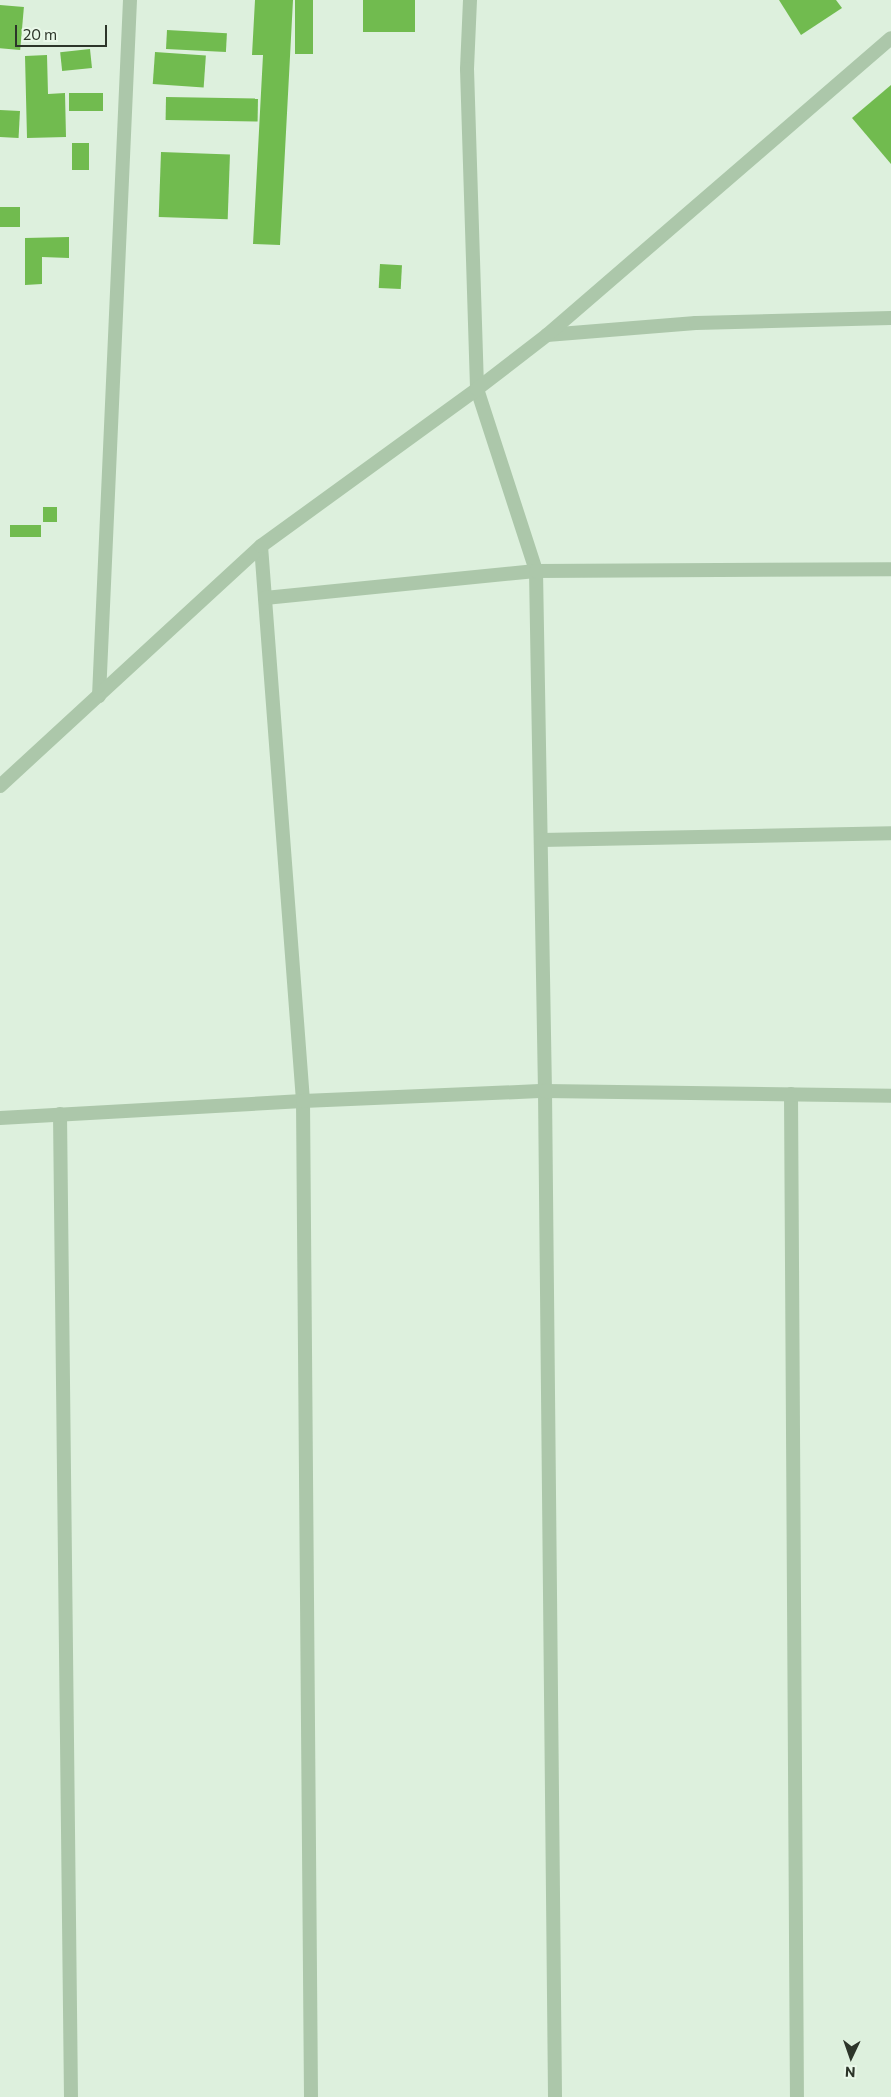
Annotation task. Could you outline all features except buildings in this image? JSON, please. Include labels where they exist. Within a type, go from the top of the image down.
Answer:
[{"type":"street","points":[[99,696],[130,0]]},
{"type":"street","points":[[470,0],[467,69],[477,389],[536,570],[545,1091],[555,2097]]},
{"type":"street","points":[[0,786],[261,546],[477,389],[547,335],[891,38]]},
{"type":"street","points":[[547,335],[696,323],[891,318]]},
{"type":"street","points":[[261,546],[303,1101],[311,2097]]},
{"type":"street","points":[[265,598],[536,570],[891,569]]},
{"type":"street","points":[[541,840],[891,833]]},
{"type":"street","points":[[0,1118],[303,1101],[545,1091],[891,1096]]},
{"type":"street","points":[[791,1094],[797,2097]]},
{"type":"street","points":[[60,1114],[70,2097]]}]
